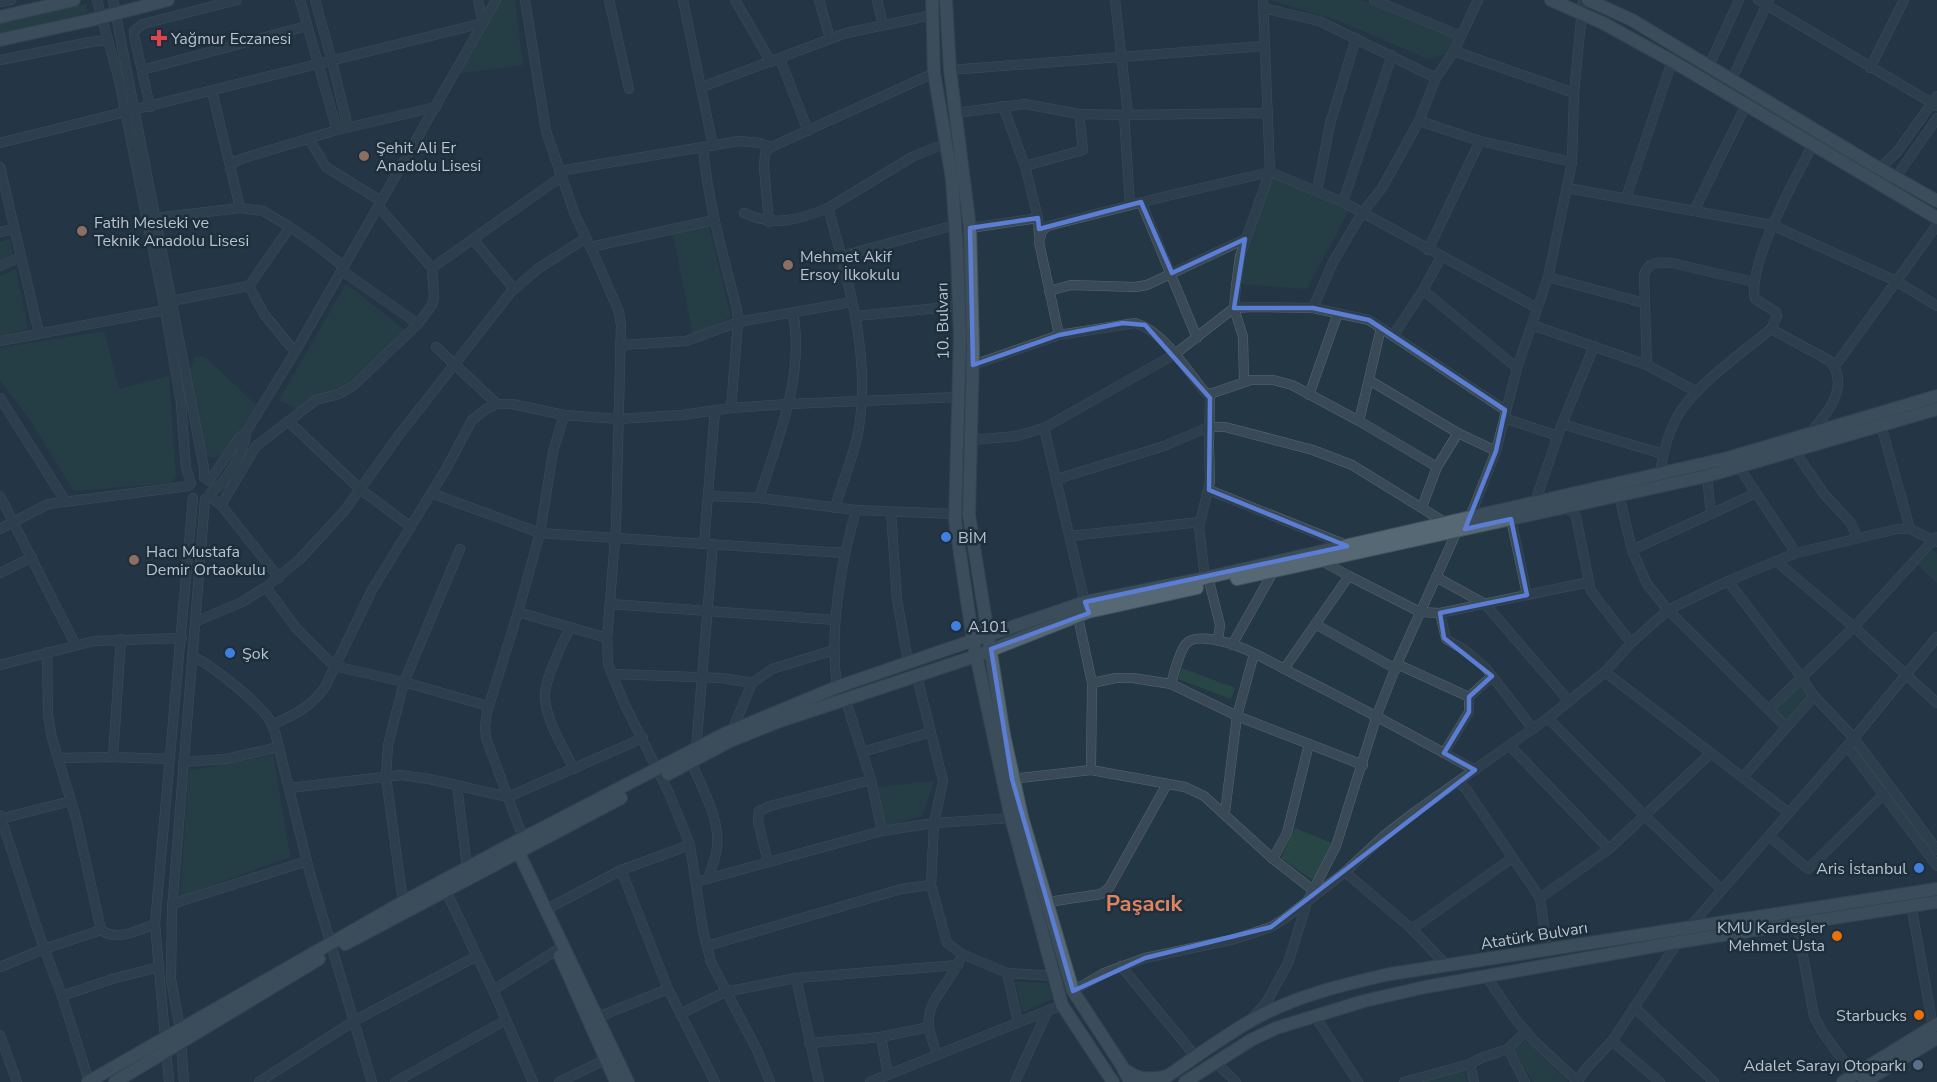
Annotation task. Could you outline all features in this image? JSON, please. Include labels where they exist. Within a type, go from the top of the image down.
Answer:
[{"type":"main road","points":[[0,17],[72,0]]},
{"type":"main road","points":[[0,40],[102,18],[168,0]]},
{"type":"main road","name":"10. Bulvarı","points":[[932,0],[934,73],[952,179],[959,306],[955,514],[973,641],[1011,818],[1062,1005],[1111,1079]]},
{"type":"main road","name":"10. Bulvarı","points":[[946,0],[950,70],[970,228],[973,365],[969,515],[1012,779],[1072,991],[1122,1066],[1130,1082]]},
{"type":"main road","points":[[1551,0],[1603,22],[1672,61],[1937,219]]},
{"type":"main road","points":[[1588,0],[1632,20],[1937,201]]},
{"type":"main road","points":[[115,1082],[181,1043],[403,902],[659,774],[696,750],[732,731],[837,687],[988,635],[1347,546],[1453,525],[1510,519],[1563,508],[1578,509],[1619,495],[1707,476],[1738,467],[1810,433],[1937,396]]},
{"type":"main road","points":[[1208,582],[1273,572],[1322,561],[1453,525],[1470,517],[1728,458],[1774,450],[1794,450],[1937,409]]},
{"type":"main road","points":[[659,774],[691,762],[740,737],[780,721],[976,656],[1084,610]]},
{"type":"main road","points":[[88,1082],[164,1037],[333,946],[446,891],[515,847]]},
{"type":"main road","points":[[515,847],[598,1017],[611,1057],[616,1082]]},
{"type":"main road","points":[[515,847],[557,950],[611,1057],[628,1082]]},
{"type":"main road","name":"Atatürk Bulvarı","points":[[1163,1079],[1247,1023],[1292,1001],[1343,984],[1390,974],[1937,888]]},
{"type":"main road","name":"Atatürk Bulvarı","points":[[1185,1082],[1268,1032],[1364,1000],[1678,942],[1911,904],[1937,902]]},
{"type":"main road","points":[[1843,1082],[1859,1078],[1936,1030]]},
{"type":"main road","points":[[1122,1066],[1139,1078],[1163,1079]]},
{"type":"street","points":[[0,2],[11,0]]},
{"type":"street","points":[[97,0],[130,110],[155,218],[182,403],[189,492],[193,498],[199,500],[208,496],[223,483],[246,443],[246,432]]},
{"type":"street","points":[[112,0],[130,110],[208,496],[195,622],[172,904],[171,979],[180,1029],[184,1082]]},
{"type":"street","points":[[150,106],[134,35],[136,27],[237,0]]},
{"type":"street","points":[[300,0],[337,130]]},
{"type":"street","points":[[315,0],[348,128]]},
{"type":"street","points":[[478,0],[483,22]]},
{"type":"street","points":[[206,480],[246,432],[295,352],[496,0]]},
{"type":"street","points":[[609,0],[629,89]]},
{"type":"street","points":[[683,0],[702,87],[708,146],[707,185],[737,309],[731,408]]},
{"type":"street","points":[[735,0],[775,60],[808,131]]},
{"type":"street","points":[[819,0],[830,38]]},
{"type":"street","points":[[877,0],[883,25]]},
{"type":"street","points":[[1115,0],[1126,115],[1130,205]]},
{"type":"street","points":[[1374,0],[1461,36]]},
{"type":"street","points":[[1313,308],[1333,262],[1362,213],[1382,188],[1419,122],[1436,78],[1454,51],[1478,0]]},
{"type":"street","points":[[1470,517],[1496,451],[1517,368],[1548,277],[1572,162],[1574,93],[1582,0]]},
{"type":"street","points":[[1709,66],[1739,0]]},
{"type":"street","points":[[1870,68],[1904,0]]},
{"type":"street","points":[[523,1],[546,131],[575,215],[619,312],[621,326],[615,538],[607,638],[608,664],[690,845],[711,962],[757,1050],[770,1082]]},
{"type":"street","points":[[1732,79],[1764,2],[1870,68],[1936,102],[1897,152],[1880,168]]},
{"type":"street","points":[[1244,381],[1243,337],[1234,308],[1240,256],[1270,172],[1263,4],[1319,21],[1436,78]]},
{"type":"street","points":[[702,87],[858,29],[933,15]]},
{"type":"street","points":[[0,143],[483,22]]},
{"type":"street","points":[[142,70],[307,26]]},
{"type":"street","points":[[1317,191],[1330,124],[1356,38]]},
{"type":"street","points":[[0,60],[108,40]]},
{"type":"street","points":[[950,70],[1264,46]]},
{"type":"street","points":[[1454,51],[1574,93]]},
{"type":"street","points":[[1343,202],[1392,55]]},
{"type":"street","points":[[1626,198],[1672,61]]},
{"type":"street","points":[[770,222],[764,158],[765,153],[771,147],[934,73]]},
{"type":"street","points":[[212,91],[240,208]]},
{"type":"street","points":[[956,113],[1025,104],[1079,114],[1268,113]]},
{"type":"street","points":[[1695,211],[1746,105]]},
{"type":"street","points":[[1003,106],[1025,166],[1038,218],[1039,236],[1059,335]]},
{"type":"street","points":[[230,169],[234,162],[244,158],[337,130],[436,107]]},
{"type":"street","points":[[1025,166],[1083,150],[1079,114]]},
{"type":"street","points":[[1896,177],[1937,118]]},
{"type":"street","points":[[1419,122],[1480,141],[1572,162]]},
{"type":"street","points":[[221,506],[256,446],[316,400],[339,394],[354,385],[417,324],[432,305],[434,297],[432,268],[380,204],[326,167],[309,139]]},
{"type":"street","points":[[432,268],[560,174],[708,146],[751,141],[771,147]]},
{"type":"street","points":[[1428,250],[1480,141]]},
{"type":"street","points":[[744,213],[757,220],[770,222],[816,213],[912,157],[946,143]]},
{"type":"street","points":[[1660,474],[1669,435],[1681,410],[1697,392],[1771,329],[1777,316],[1776,312],[1755,300],[1754,282],[1772,225],[1813,144]]},
{"type":"street","points":[[0,166],[39,333]]},
{"type":"street","points":[[1039,236],[1048,226],[1270,172],[1343,202],[1536,308]]},
{"type":"street","points":[[1567,188],[1772,225],[1896,281],[1937,306]]},
{"type":"street","points":[[1141,202],[1172,273],[1197,339]]},
{"type":"street","points":[[155,218],[240,208],[263,211],[316,244],[342,268],[417,324]]},
{"type":"street","points":[[828,208],[856,316],[862,400],[858,435],[834,508]]},
{"type":"street","points":[[970,228],[1038,218]]},
{"type":"street","points":[[591,247],[714,220]]},
{"type":"street","points":[[842,256],[955,225]]},
{"type":"street","points":[[1835,366],[1937,225]]},
{"type":"street","points":[[0,341],[249,285],[290,227]]},
{"type":"street","points":[[0,232],[14,229]]},
{"type":"street","points":[[195,622],[242,602],[279,578],[300,559],[345,510],[454,364],[514,289],[539,268],[586,237]]},
{"type":"street","points":[[473,239],[514,289]]},
{"type":"street","points":[[1049,291],[1071,285],[1135,287],[1148,285],[1245,239]]},
{"type":"street","points":[[1393,336],[1424,290],[1441,256]]},
{"type":"street","points":[[0,266],[21,257]]},
{"type":"street","points":[[1647,365],[1644,303],[1646,269],[1655,263],[1672,263],[1754,282]]},
{"type":"street","points":[[1548,277],[1644,303]]},
{"type":"street","points":[[249,285],[264,314],[295,352]]},
{"type":"street","points":[[1424,290],[1517,368]]},
{"type":"street","points":[[621,345],[686,341],[738,322],[852,302]]},
{"type":"street","points":[[856,316],[959,306]]},
{"type":"street","points":[[971,440],[1017,436],[1044,428],[1175,354],[1234,308],[1313,308],[1369,320],[1504,414],[1558,436]]},
{"type":"street","points":[[759,498],[789,404],[797,344],[793,312]]},
{"type":"street","points":[[1309,395],[1338,313]]},
{"type":"street","points":[[973,365],[1059,335],[1135,322],[1145,325],[1155,333],[1205,392],[1210,394],[1244,381],[1273,380],[1292,386],[1359,421],[1437,467]]},
{"type":"street","points":[[1532,325],[1647,365],[1697,392]]},
{"type":"street","points":[[1359,421],[1381,328]]},
{"type":"street","points":[[1771,329],[1830,361],[1835,366],[1838,384],[1836,395],[1829,412],[1810,433]]},
{"type":"street","points":[[1535,502],[1562,424],[1594,346]]},
{"type":"street","points":[[436,347],[497,404]]},
{"type":"street","points":[[1369,380],[1458,433],[1496,451]]},
{"type":"street","points":[[1210,394],[1209,490],[1200,522],[1208,582],[1220,625],[1218,641]]},
{"type":"street","points":[[272,725],[299,713],[315,701],[326,687],[372,590],[472,420],[486,409],[497,404],[512,404],[564,415],[618,419],[789,404],[958,397]]},
{"type":"street","points":[[0,398],[66,502]]},
{"type":"street","points":[[696,750],[707,611],[708,496],[715,410]]},
{"type":"street","points":[[515,847],[508,797],[486,738],[484,726],[540,533],[553,452],[564,415]]},
{"type":"street","points":[[288,421],[360,489],[411,527]]},
{"type":"street","points":[[1562,424],[1663,454]]},
{"type":"street","points":[[1881,425],[1910,529]]},
{"type":"street","points":[[1057,479],[1164,446],[1209,427],[1225,427],[1323,454],[1352,465],[1453,525],[1436,577],[1396,666],[1377,716],[1336,846],[1307,902],[1287,963],[1266,1003],[1247,1023]]},
{"type":"street","points":[[1044,428],[1070,536],[1084,610],[1092,683],[1091,770]]},
{"type":"street","points":[[1422,507],[1437,467],[1458,433]]},
{"type":"street","points":[[1794,450],[1824,494],[1850,522],[1857,537]]},
{"type":"street","points":[[1738,467],[1796,553]]},
{"type":"street","points":[[1707,476],[1710,506],[1713,513]]},
{"type":"street","points":[[0,529],[48,504],[190,484],[198,478],[206,480]]},
{"type":"street","points":[[1209,490],[1347,546]]},
{"type":"street","points":[[431,493],[540,533],[843,553]]},
{"type":"street","points":[[1632,550],[1756,493]]},
{"type":"street","points":[[1619,495],[1632,550],[1647,584],[1668,610],[1743,687],[1786,727]]},
{"type":"street","points":[[0,496],[75,644]]},
{"type":"street","points":[[208,496],[221,506],[279,578]]},
{"type":"street","points":[[708,496],[759,498],[856,510],[955,514]]},
{"type":"street","points":[[169,1082],[155,924],[193,498]]},
{"type":"street","points":[[1578,509],[1591,591],[1631,643]]},
{"type":"street","points":[[837,687],[834,650],[843,553],[856,510]]},
{"type":"street","points":[[891,512],[897,598],[908,662]]},
{"type":"street","points":[[1510,519],[1527,595]]},
{"type":"street","points":[[1070,536],[1200,522]]},
{"type":"street","points":[[1072,991],[1121,966],[1145,958],[1235,939],[1255,933],[1284,919],[1345,872],[1386,834],[1548,718],[1605,672],[1631,643],[1668,610],[1728,581],[1796,553],[1897,529],[1910,529],[1936,539],[1854,627],[1769,709]]},
{"type":"street","points":[[403,902],[386,777],[388,745],[404,682],[459,549]]},
{"type":"street","points":[[0,573],[32,557]]},
{"type":"street","points":[[1322,561],[1420,612],[1440,613],[1588,582]]},
{"type":"street","points":[[1776,561],[1854,627],[1937,703]]},
{"type":"street","points":[[1232,645],[1273,572]]},
{"type":"street","points":[[1284,669],[1349,576]]},
{"type":"street","points":[[1436,577],[1485,604],[1569,701]]},
{"type":"street","points":[[1728,581],[1814,696],[1854,738],[1937,850]]},
{"type":"street","points":[[266,587],[296,628],[334,666],[404,682],[488,706]]},
{"type":"street","points":[[610,604],[836,620]]},
{"type":"street","points":[[518,612],[607,638]]},
{"type":"street","points":[[1440,613],[1446,639],[1466,651],[1485,668],[1533,729]]},
{"type":"street","points":[[1315,624],[1396,666],[1469,697]]},
{"type":"street","points":[[571,627],[565,637],[544,696],[550,720],[574,769]]},
{"type":"street","points":[[1486,976],[1526,1031],[1578,1082],[1584,1071],[1612,1041],[1690,927],[1854,738],[1937,637]]},
{"type":"street","points":[[0,664],[75,644],[121,639],[182,638]]},
{"type":"street","points":[[114,757],[121,639]]},
{"type":"street","points":[[1171,684],[1183,648],[1188,642],[1197,639],[1218,641],[1254,654],[1284,669],[1377,716],[1475,770]]},
{"type":"street","points":[[732,731],[752,683],[772,669],[834,650]]},
{"type":"street","points":[[47,652],[48,715],[101,930],[108,935],[116,936],[155,924]]},
{"type":"street","points":[[1225,813],[1237,716],[1254,654]]},
{"type":"street","points":[[192,656],[202,660],[231,683],[267,716],[272,725],[307,861],[372,1082]]},
{"type":"street","points":[[1605,672],[1789,813]]},
{"type":"street","points":[[612,674],[722,678],[752,683]]},
{"type":"street","points":[[1444,753],[1469,712],[1469,697],[1492,676]]},
{"type":"street","points":[[917,677],[943,781],[934,823],[932,885],[947,943],[962,954],[1007,973],[1054,976]]},
{"type":"street","points":[[1092,683],[1116,678],[1133,678],[1171,684],[1237,716],[1362,765]]},
{"type":"street","points":[[1743,777],[1814,696]]},
{"type":"street","points":[[846,701],[871,780],[882,831]]},
{"type":"street","points":[[1548,718],[1722,890]]},
{"type":"street","points":[[862,752],[931,732]]},
{"type":"street","points":[[289,788],[400,776],[457,785],[508,797],[643,738]]},
{"type":"street","points":[[1273,859],[1287,833],[1309,744]]},
{"type":"street","points":[[1510,746],[1609,849]]},
{"type":"street","points":[[1847,746],[1937,866]]},
{"type":"street","points":[[183,762],[226,759],[279,747]]},
{"type":"street","points":[[1540,898],[1609,849],[1711,753]]},
{"type":"street","points":[[58,758],[169,759]]},
{"type":"street","points":[[691,762],[714,817],[717,831],[717,849],[708,879]]},
{"type":"street","points":[[1012,779],[1091,770],[1185,787],[1204,796],[1273,859],[1313,890]]},
{"type":"street","points":[[768,862],[758,822],[759,810],[871,780]]},
{"type":"street","points":[[1458,782],[1466,789],[1540,898],[1547,949]]},
{"type":"street","points":[[1048,902],[1101,894],[1109,888],[1167,784]]},
{"type":"street","points":[[457,785],[467,868]]},
{"type":"street","points":[[1769,836],[1808,869],[1884,794]]},
{"type":"street","points":[[71,801],[0,818],[62,996],[88,1082]]},
{"type":"street","points":[[696,882],[882,831],[934,823],[1011,818]]},
{"type":"street","points":[[547,909],[621,870],[690,845]]},
{"type":"street","points":[[1412,929],[1512,858]]},
{"type":"street","points":[[172,904],[307,861]]},
{"type":"street","points":[[621,870],[668,989],[715,1082]]},
{"type":"street","points":[[1345,872],[1412,929],[1446,965]]},
{"type":"street","points":[[707,946],[901,889],[932,885]]},
{"type":"street","points":[[446,891],[533,1082]]},
{"type":"street","points":[[1911,904],[1936,1030]]},
{"type":"street","points":[[1797,922],[1814,1016],[1823,1033],[1859,1078]]},
{"type":"street","points":[[0,967],[101,930]]},
{"type":"street","points":[[493,990],[557,950]]},
{"type":"street","points":[[937,1054],[929,1027],[929,1013],[933,1002],[958,965],[962,954]]},
{"type":"street","points":[[259,1082],[354,1021],[477,956]]},
{"type":"street","points":[[680,1014],[725,992],[796,978],[958,965]]},
{"type":"street","points":[[1121,966],[1196,1057]]},
{"type":"street","points":[[62,996],[112,979],[159,967]]},
{"type":"street","points":[[1007,973],[1018,1022]]},
{"type":"street","points":[[796,978],[819,1082]]},
{"type":"street","points":[[598,1017],[668,989]]},
{"type":"street","points":[[870,1082],[1062,1005]]},
{"type":"street","points":[[1634,1007],[1712,1081]]},
{"type":"street","points":[[1015,1082],[1048,1010]]},
{"type":"street","points":[[1314,1015],[1358,1082]]},
{"type":"street","points":[[395,1082],[506,1020]]},
{"type":"street","points":[[809,1043],[881,1037],[929,1027]]},
{"type":"street","points":[[1404,1082],[1470,1064],[1508,1049],[1526,1031]]},
{"type":"street","points":[[0,1035],[3,1050],[17,1082]]},
{"type":"street","points":[[881,1037],[888,1075]]},
{"type":"street","points":[[1612,1041],[1660,1082]]},
{"type":"street","points":[[1508,1049],[1525,1082]]},
{"type":"street","points":[[559,1082],[611,1057]]},
{"type":"street","points":[[1215,1062],[1236,1082]]},
{"type":"street","points":[[1470,1064],[1474,1082]]},
{"type":"highlighted area","points":[[1141,202],[1172,273],[1245,239],[1234,308],[1313,308],[1369,320],[1505,410],[1496,451],[1465,529],[1511,519],[1527,595],[1440,613],[1444,638],[1492,676],[1469,697],[1469,712],[1444,753],[1475,770],[1271,927],[1145,958],[1073,991],[1012,779],[991,649],[1089,613],[1085,602],[1347,546],[1209,490],[1210,398],[1145,325],[1123,323],[1059,335],[973,365],[970,228],[1038,218],[1039,229]]},
{"type":"green space","points":[[497,0],[515,0],[523,65],[460,73]]},
{"type":"green space","points":[[1270,0],[1361,0],[1454,37],[1447,54],[1428,59],[1337,20]]},
{"type":"green space","points":[[86,4],[88,13],[0,33],[0,23]]},
{"type":"green space","points":[[1272,179],[1350,208],[1307,289],[1241,284],[1245,249]]},
{"type":"green space","points":[[708,224],[731,317],[693,335],[673,234]]},
{"type":"green space","points":[[10,239],[13,255],[0,260],[0,242]]},
{"type":"green space","points":[[16,269],[28,329],[0,336],[0,276]]},
{"type":"green space","points":[[346,284],[406,331],[338,391],[297,409],[279,400]]},
{"type":"green space","points":[[104,331],[119,389],[169,376],[176,477],[170,483],[74,491],[30,420],[0,380],[0,348]]},
{"type":"green space","points":[[195,357],[206,358],[256,405],[225,453],[214,458],[205,455],[189,371]]},
{"type":"green space","points":[[1932,550],[1937,554],[1937,583],[1918,565]]},
{"type":"green space","points":[[1182,668],[1235,688],[1231,699],[1178,679]]},
{"type":"green space","points":[[1801,683],[1810,696],[1787,721],[1773,709]]},
{"type":"green space","points":[[273,755],[290,857],[180,897],[189,771]]},
{"type":"green space","points":[[934,781],[922,816],[884,826],[876,787]]},
{"type":"green space","points":[[1295,828],[1332,843],[1316,878],[1311,879],[1281,858]]},
{"type":"green space","points":[[1015,982],[1048,983],[1052,999],[1023,1012]]},
{"type":"green space","points":[[1525,1040],[1568,1082],[1533,1082],[1514,1050]]},
{"type":"green space","points":[[1464,1071],[1467,1082],[1420,1082]]},
{"type":"place","name":"Yağmur Eczanesi","points":[[159,38]]},
{"type":"place","name":"Şehit Ali Er Anadolu Lisesi","points":[[364,156]]},
{"type":"place","name":"Fatih Mesleki ve Teknik Anadolu Lisesi","points":[[82,231]]},
{"type":"place","name":"Mehmet Akif Ersoy İlkokulu","points":[[788,265]]},
{"type":"place","name":"BİM","points":[[946,537]]},
{"type":"place","name":"Hacı Mustafa Demir Ortaokulu","points":[[134,560]]},
{"type":"place","name":"A101","points":[[956,626]]},
{"type":"place","name":"Şok","points":[[230,653]]},
{"type":"place","name":"Aris İstanbul","points":[[1919,868]]},
{"type":"place","name":"KMU Kardeşler Mehmet Usta","points":[[1837,936]]},
{"type":"place","name":"Starbucks","points":[[1919,1015]]},
{"type":"place","name":"Adalet Sarayı Otoparkı","points":[[1918,1065]]},
{"type":"district","name":"Paşacık","points":[[1144,903]]}]
